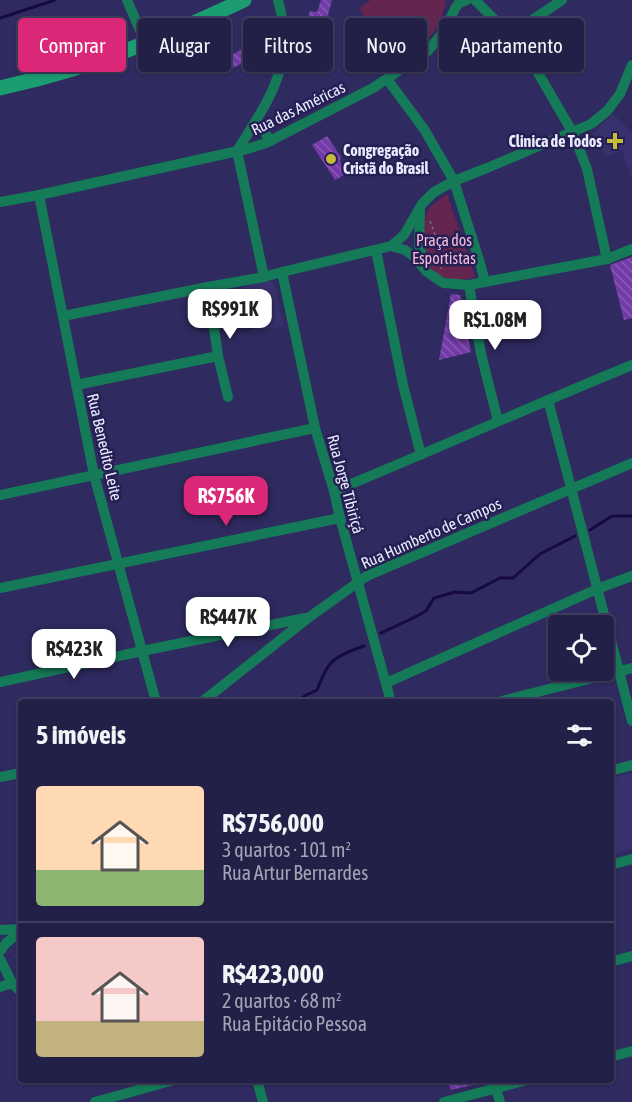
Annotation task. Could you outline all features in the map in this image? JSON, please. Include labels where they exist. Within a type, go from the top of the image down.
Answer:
[{"type":"street","points":[[127,0],[138,25]]},
{"type":"street","points":[[204,18],[244,0]]},
{"type":"street","points":[[264,277],[237,151],[275,87],[282,61],[284,31],[278,0]]},
{"type":"street","points":[[449,18],[453,0]]},
{"type":"street","name":"Rua das Américas","points":[[451,18],[459,3],[467,0]]},
{"type":"street","points":[[475,0],[493,18]]},
{"type":"street","points":[[535,18],[562,0]]},
{"type":"street","name":"Rua das Américas","points":[[0,202],[247,149],[271,141],[387,79],[428,51],[439,37]]},
{"type":"street","points":[[0,88],[69,70],[138,47]]},
{"type":"street","points":[[63,316],[264,277],[391,246],[404,235],[421,206],[434,192],[454,181],[591,124],[607,111],[620,94],[632,65]]},
{"type":"street","points":[[537,72],[573,133],[587,169],[607,259]]},
{"type":"street","points":[[387,79],[424,129],[454,181],[485,282]]},
{"type":"street","points":[[257,119],[271,141]]},
{"type":"street","name":"Rua Benedito Leite","points":[[39,195],[94,475],[155,699]]},
{"type":"street","points":[[421,206],[419,245],[427,272]]},
{"type":"street","points":[[391,246],[405,250],[427,272],[443,283],[469,285],[607,259],[632,249]]},
{"type":"street","points":[[376,250],[403,385],[421,455]]},
{"type":"street","name":"Rua Jorge Tibiriçá","points":[[282,272],[315,428],[390,699]]},
{"type":"street","points":[[469,285],[481,354],[498,421]]},
{"type":"street","points":[[208,287],[218,356],[228,397]]},
{"type":"street","points":[[76,385],[218,356]]},
{"type":"street","points":[[334,491],[632,365]]},
{"type":"street","points":[[548,400],[632,721]]},
{"type":"street","points":[[0,495],[315,428]]},
{"type":"street","name":"Rua Humberto de Campos","points":[[206,699],[308,618],[358,582],[632,463]]},
{"type":"street","points":[[0,588],[340,518]]},
{"type":"street","points":[[386,683],[597,589],[632,576]]},
{"type":"street","points":[[0,682],[308,618]]},
{"type":"street","points":[[510,699],[632,668]]},
{"type":"street","points":[[614,770],[632,765]]},
{"type":"street","points":[[0,777],[18,773]]},
{"type":"street","points":[[614,864],[632,859]]},
{"type":"street","points":[[0,930],[18,930]]},
{"type":"street","points":[[0,951],[18,933]]},
{"type":"street","points":[[614,961],[632,956]]},
{"type":"street","points":[[0,959],[12,983],[18,989]]},
{"type":"street","points":[[0,987],[12,983]]},
{"type":"street","points":[[614,1056],[632,1051]]},
{"type":"street","points":[[95,1102],[163,1083]]},
{"type":"street","points":[[258,1083],[263,1102]]},
{"type":"street","points":[[444,1102],[495,1084],[500,1102]]},
{"type":"path","points":[[421,206],[431,223],[438,243],[443,283]]},
{"type":"shaded area","name":"Clinica de Todos","points":[[613,114],[632,133],[631,178],[622,150],[606,157],[593,133]]},
{"type":"shaded area","points":[[267,280],[273,282],[276,288],[283,326],[252,333],[243,286]]},
{"type":"shaded area","points":[[632,773],[632,849],[614,854],[614,777]]},
{"type":"green space","points":[[371,0],[446,0],[439,22],[427,40],[427,18],[365,18],[359,8]]},
{"type":"green space","name":"Praça dos Esportistas","points":[[447,194],[475,277],[449,279],[437,274],[427,262],[423,237],[425,218],[431,207]]},
{"type":"building","points":[[321,0],[332,0],[327,18],[308,18],[310,11],[317,12]]},
{"type":"building","points":[[243,49],[243,63],[231,69],[231,55]]},
{"type":"building","name":"Congregação Cristã do Brasil","points":[[327,136],[341,157],[340,161],[346,174],[335,180],[312,145]]},
{"type":"building","points":[[632,257],[632,318],[624,320],[610,265]]},
{"type":"building","points":[[451,294],[460,295],[471,352],[439,360]]},
{"type":"building","points":[[448,1083],[481,1083],[451,1090]]},
{"type":"waterway","points":[[0,18],[55,0]]},
{"type":"waterway","points":[[590,530],[612,516],[632,516]]},
{"type":"waterway","points":[[381,633],[426,611],[434,598],[455,592],[471,593],[500,578],[513,578],[540,554],[575,536]]},
{"type":"waterway","points":[[301,699],[317,690],[333,661],[364,646]]},
{"type":"place","name":"Clinica de Todos","points":[[615,141]]},
{"type":"place","name":"Congregação Cristã do Brasil","points":[[331,159]]}]
